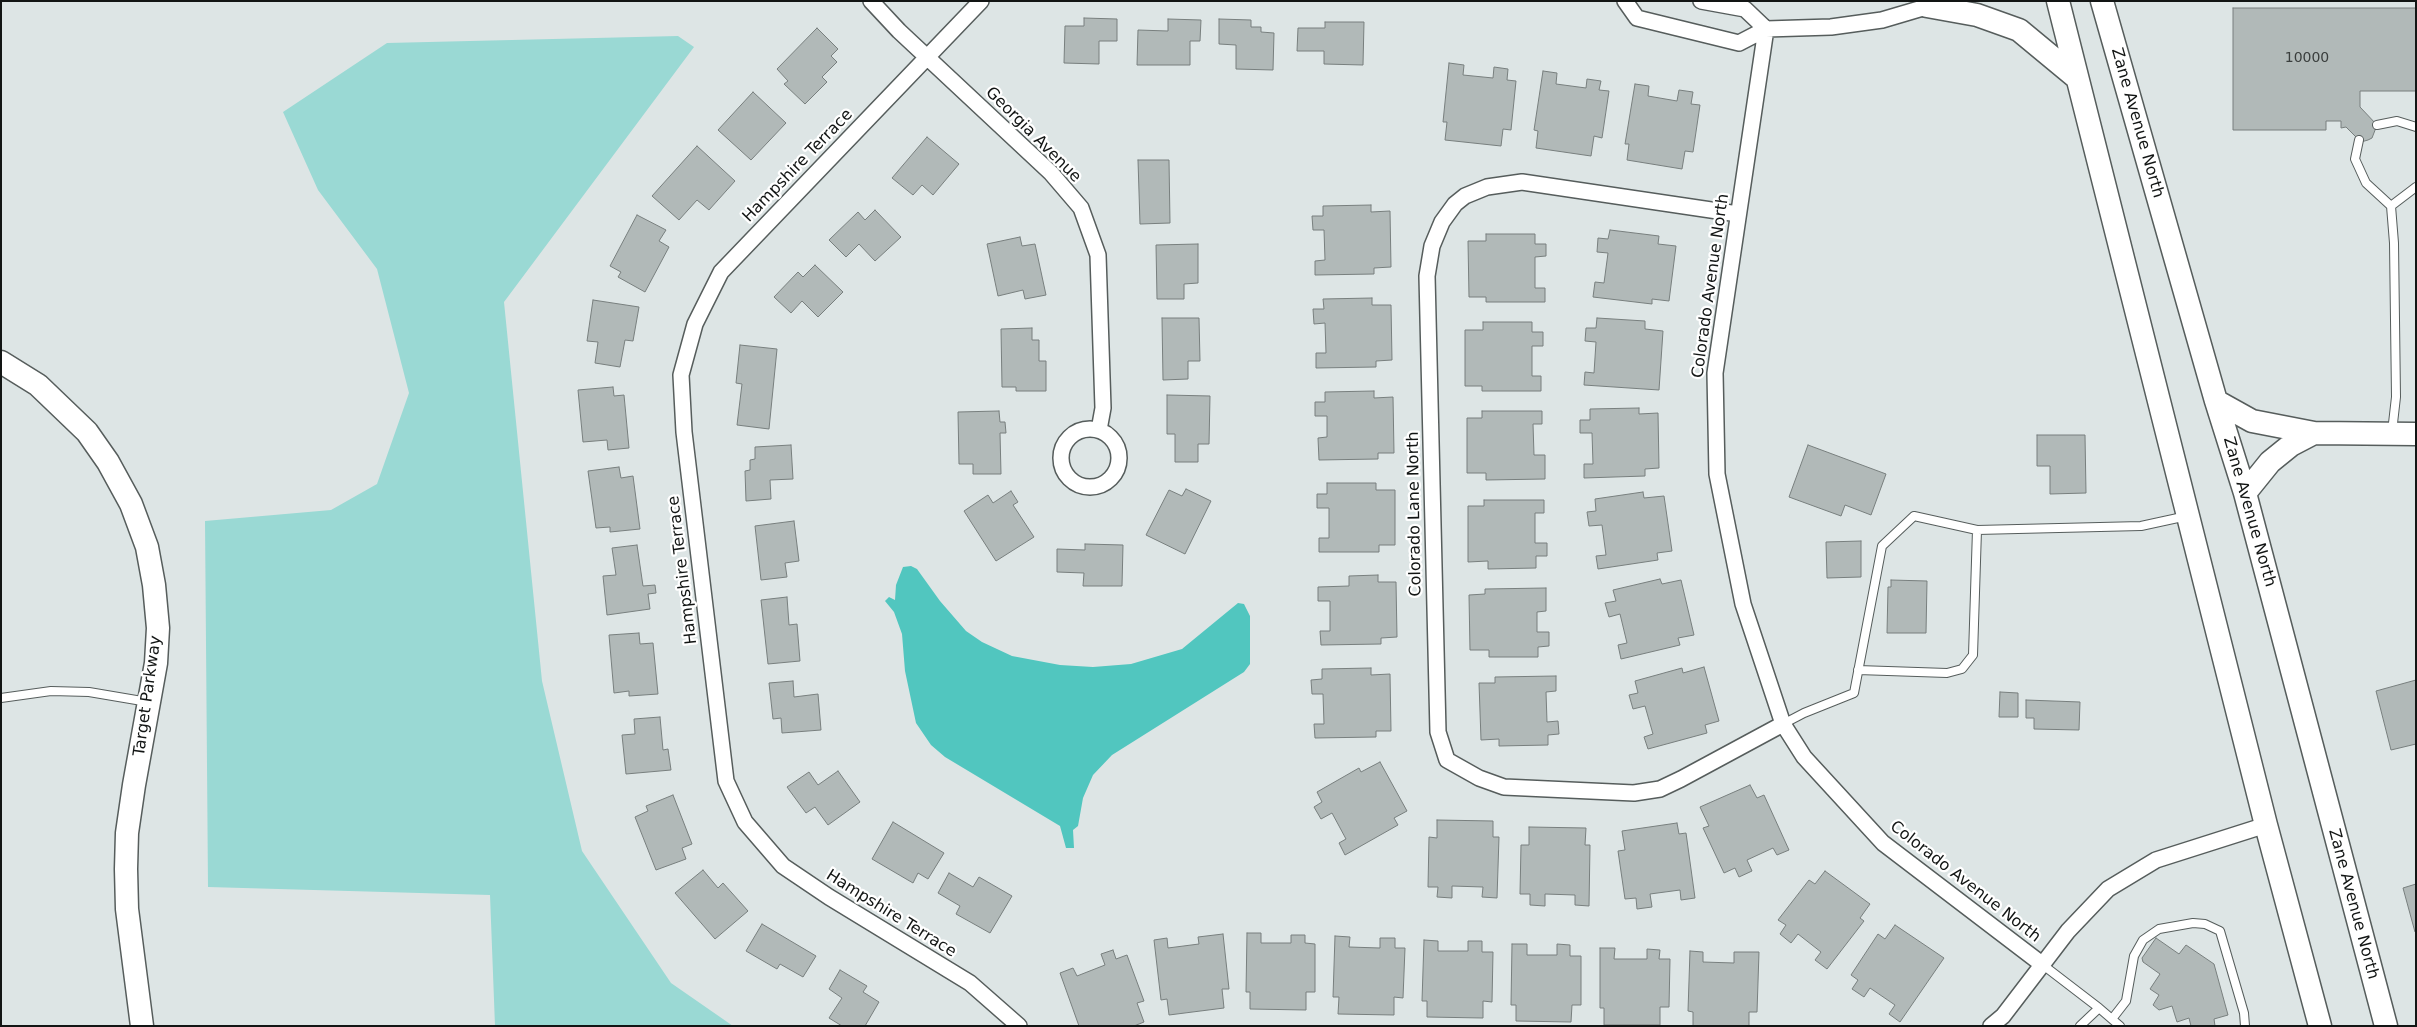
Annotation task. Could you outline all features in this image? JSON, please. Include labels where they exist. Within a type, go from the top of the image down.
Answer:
[{"type":"main road","points":[[2058,1],[2266,825],[2320,1026]]},
{"type":"main road","name":"Zane Avenue North","points":[[2102,1],[2216,401],[2245,493],[2386,1026]]},
{"type":"main road","points":[[1936,4],[2019,30],[2077,78]]},
{"type":"main road","name":"Target Parkway","points":[[1,362],[38,385],[87,432],[108,462],[131,504],[147,547],[154,585],[158,628],[156,662],[134,784],[126,851],[126,908],[142,1026]]},
{"type":"main road","points":[[2216,401],[2252,421],[2314,433],[2416,434]]},
{"type":"main road","points":[[2245,493],[2270,462],[2291,445],[2314,433]]},
{"type":"street","name":"Georgia Avenue","points":[[871,1],[926,56],[1051,172],[1081,208],[1098,255],[1103,408],[1098,430]]},
{"type":"street","name":"Hampshire Terrace","points":[[981,1],[926,56],[721,272],[695,324],[681,375],[684,432],[726,782],[745,822],[783,866],[829,897],[970,983],[1019,1026]]},
{"type":"street","points":[[1625,1],[1637,18],[1739,43],[1766,29],[1831,27],[1882,20],[1936,4]]},
{"type":"street","points":[[1701,1],[1745,10],[1766,29]]},
{"type":"street","name":"Colorado Avenue North","points":[[1766,29],[1715,373],[1716,474],[1743,604],[1783,724],[1804,757],[1882,843],[2043,965]]},
{"type":"street","name":"Colorado Lane North","points":[[1738,214],[1522,182],[1487,187],[1465,196],[1455,204],[1442,222],[1432,246],[1427,276],[1438,732],[1447,760],[1479,778],[1504,787],[1634,793],[1660,789],[1682,780],[1783,724]]},
{"type":"street","points":[[1991,1026],[2002,1016],[2068,931],[2108,889],[2128,875],[2156,860],[2182,850],[2266,825]]},
{"type":"lane","points":[[2377,125],[2397,121],[2416,127]]},
{"type":"lane","points":[[2359,140],[2355,159],[2366,183],[2391,206],[2394,243],[2396,397],[2391,434]]},
{"type":"lane","points":[[2391,206],[2416,187]]},
{"type":"lane","points":[[1783,724],[1854,692],[1882,546],[1914,516],[1978,530],[2141,526],[2188,516]]},
{"type":"lane","points":[[1858,670],[1947,673],[1962,669],[1973,655],[1978,530]]},
{"type":"lane","points":[[1,698],[61,691],[89,692],[150,702]]},
{"type":"lane","points":[[2112,1019],[2126,1001],[2134,956],[2142,940],[2159,929],[2193,923],[2205,924],[2220,931],[2244,1013],[2245,1026]]},
{"type":"lane","points":[[2043,965],[2120,1026]]},
{"type":"lane","points":[[2080,1026],[2099,1008]]},
{"type":"shaded area","points":[[678,36],[694,47],[504,302],[542,681],[582,851],[671,983],[733,1026],[495,1026],[490,895],[208,887],[205,521],[331,510],[377,484],[409,393],[377,269],[318,190],[283,112],[387,43]]},
{"type":"shaded area","points":[[911,566],[917,569],[940,601],[966,631],[982,642],[1012,656],[1060,665],[1093,667],[1131,664],[1182,649],[1238,603],[1244,604],[1250,616],[1250,664],[1244,672],[1112,755],[1093,775],[1083,798],[1078,826],[1073,830],[1074,848],[1066,848],[1060,826],[945,757],[931,745],[916,723],[905,671],[902,634],[894,612],[885,601],[889,597],[895,600],[896,585],[903,567]]},
{"type":"building","points":[[2233,8],[2416,8],[2416,91],[2360,91],[2360,107],[2377,125],[2372,138],[2361,142],[2346,127],[2341,128],[2341,121],[2326,121],[2326,130],[2233,130]]},
{"type":"building","points":[[1084,18],[1117,19],[1117,41],[1099,41],[1099,64],[1064,63],[1065,26],[1084,26]]},
{"type":"building","points":[[1168,19],[1201,20],[1200,41],[1190,41],[1190,65],[1137,65],[1138,30],[1168,31]]},
{"type":"building","points":[[1219,19],[1251,20],[1251,27],[1261,27],[1261,32],[1274,33],[1273,70],[1236,69],[1236,45],[1219,44]]},
{"type":"building","points":[[1325,22],[1364,22],[1363,65],[1324,64],[1324,51],[1297,51],[1298,28],[1325,28]]},
{"type":"building","points":[[817,28],[838,49],[831,56],[837,62],[822,77],[827,82],[805,104],[784,84],[788,81],[777,69]]},
{"type":"building","points":[[1449,63],[1464,65],[1463,75],[1493,78],[1494,67],[1508,69],[1507,80],[1516,81],[1511,130],[1503,129],[1501,146],[1445,140],[1447,122],[1443,122]]},
{"type":"building","points":[[1543,71],[1557,73],[1556,84],[1586,88],[1587,79],[1601,81],[1599,90],[1609,91],[1602,138],[1594,136],[1591,156],[1536,148],[1538,131],[1534,130]]},
{"type":"building","points":[[1635,84],[1649,86],[1648,96],[1677,101],[1679,90],[1693,92],[1691,104],[1700,105],[1693,152],[1685,151],[1682,169],[1627,160],[1629,144],[1625,144]]},
{"type":"building","points":[[753,92],[786,123],[751,160],[718,130]]},
{"type":"building","points":[[927,137],[959,164],[933,195],[922,185],[913,195],[892,178]]},
{"type":"building","points":[[697,146],[735,181],[709,210],[697,200],[679,220],[652,196]]},
{"type":"building","points":[[1138,160],[1169,160],[1170,223],[1140,224]]},
{"type":"building","points":[[1371,205],[1371,212],[1390,211],[1391,267],[1374,268],[1374,274],[1315,275],[1315,261],[1325,260],[1324,230],[1313,230],[1312,216],[1323,216],[1323,206]]},
{"type":"building","points":[[875,210],[901,237],[875,261],[859,244],[846,257],[829,240],[858,212],[865,220]]},
{"type":"building","points":[[637,215],[666,230],[659,241],[669,247],[645,292],[618,277],[621,272],[610,266]]},
{"type":"building","points":[[1610,230],[1659,236],[1658,244],[1676,246],[1669,301],[1652,299],[1652,304],[1593,297],[1595,282],[1604,283],[1608,253],[1597,252],[1598,238],[1608,239]]},
{"type":"building","points":[[1486,234],[1535,234],[1535,244],[1546,244],[1546,256],[1535,257],[1535,288],[1545,288],[1545,302],[1486,302],[1486,297],[1469,297],[1468,241],[1486,241]]},
{"type":"building","points":[[1020,237],[1022,246],[1035,244],[1046,295],[1025,299],[1023,290],[998,296],[987,244]]},
{"type":"building","points":[[1198,244],[1198,283],[1184,284],[1184,299],[1157,299],[1156,245]]},
{"type":"building","points":[[815,265],[843,292],[818,317],[802,301],[791,313],[774,297],[798,272],[803,277]]},
{"type":"building","points":[[1372,298],[1372,305],[1391,305],[1392,360],[1376,361],[1376,367],[1316,368],[1316,353],[1326,353],[1325,323],[1314,324],[1313,309],[1324,309],[1323,299]]},
{"type":"building","points":[[593,300],[639,307],[633,341],[625,340],[620,367],[595,363],[598,342],[587,341]]},
{"type":"building","points":[[1162,318],[1199,318],[1200,361],[1188,361],[1188,379],[1163,380]]},
{"type":"building","points":[[1597,318],[1645,321],[1645,329],[1663,331],[1659,390],[1584,385],[1585,372],[1594,373],[1596,342],[1585,341],[1586,328],[1596,328]]},
{"type":"building","points":[[1483,322],[1532,322],[1532,332],[1543,332],[1543,346],[1532,346],[1532,376],[1541,376],[1541,391],[1482,391],[1482,386],[1465,386],[1465,330],[1483,330]]},
{"type":"building","points":[[1032,328],[1032,340],[1039,340],[1039,361],[1046,361],[1046,391],[1016,391],[1016,387],[1002,387],[1001,329]]},
{"type":"building","points":[[740,345],[777,349],[769,429],[737,425],[742,384],[736,383]]},
{"type":"building","points":[[613,387],[614,396],[624,395],[629,448],[608,450],[607,440],[583,442],[578,390]]},
{"type":"building","points":[[1374,391],[1374,398],[1393,397],[1394,453],[1378,453],[1378,459],[1319,460],[1318,438],[1327,437],[1327,416],[1315,416],[1315,402],[1325,402],[1325,392]]},
{"type":"building","points":[[1167,395],[1210,396],[1209,444],[1198,444],[1198,462],[1175,462],[1175,434],[1167,434]]},
{"type":"building","points":[[1639,408],[1639,414],[1658,413],[1659,468],[1645,469],[1645,476],[1584,478],[1584,464],[1593,464],[1592,433],[1580,433],[1580,420],[1590,420],[1590,409]]},
{"type":"building","points":[[999,411],[1000,422],[1005,422],[1006,433],[1000,433],[1001,474],[973,474],[973,464],[959,464],[958,412]]},
{"type":"building","points":[[1482,411],[1542,411],[1542,424],[1533,424],[1534,455],[1545,455],[1545,479],[1486,480],[1486,473],[1467,473],[1467,418],[1482,418]]},
{"type":"building","points":[[2037,435],[2085,435],[2086,493],[2050,494],[2050,466],[2037,466]]},
{"type":"building","points":[[791,445],[793,479],[770,480],[771,499],[746,501],[745,471],[750,470],[750,460],[755,459],[755,447]]},
{"type":"building","points":[[1808,445],[1886,474],[1871,515],[1845,505],[1841,516],[1789,497]]},
{"type":"building","points":[[619,467],[621,478],[633,476],[640,529],[610,532],[610,527],[596,528],[588,471]]},
{"type":"building","points":[[1327,483],[1376,483],[1376,490],[1395,490],[1395,545],[1379,545],[1379,552],[1319,552],[1319,538],[1329,538],[1329,508],[1317,508],[1317,494],[1327,494]]},
{"type":"building","points":[[1186,489],[1211,501],[1185,554],[1146,535],[1169,490],[1182,496]]},
{"type":"building","points":[[1011,491],[1018,502],[1013,505],[1034,537],[996,561],[964,511],[988,495],[993,503]]},
{"type":"building","points":[[1643,492],[1644,498],[1664,496],[1672,551],[1657,553],[1658,560],[1598,569],[1596,556],[1606,555],[1602,525],[1589,526],[1587,512],[1596,511],[1595,499]]},
{"type":"building","points":[[1484,500],[1544,500],[1544,513],[1535,513],[1535,543],[1547,543],[1547,556],[1536,556],[1536,568],[1488,569],[1488,561],[1468,562],[1468,506],[1484,506]]},
{"type":"building","points":[[794,521],[799,561],[785,563],[787,577],[761,580],[755,526]]},
{"type":"building","points":[[1861,541],[1861,577],[1827,578],[1826,542]]},
{"type":"building","points":[[1085,544],[1123,545],[1122,586],[1083,586],[1084,573],[1057,572],[1057,549],[1085,550]]},
{"type":"building","points":[[637,545],[643,586],[655,585],[656,593],[648,594],[650,609],[607,615],[603,576],[616,575],[612,548]]},
{"type":"building","points":[[1378,575],[1378,582],[1396,582],[1397,637],[1381,638],[1381,644],[1321,645],[1320,631],[1330,631],[1330,601],[1318,601],[1318,587],[1349,586],[1349,576]]},
{"type":"building","points":[[1660,579],[1662,584],[1681,580],[1694,635],[1678,638],[1680,645],[1621,659],[1618,645],[1627,643],[1620,614],[1609,617],[1605,603],[1616,601],[1613,590]]},
{"type":"building","points":[[1891,580],[1927,581],[1926,633],[1887,633],[1888,587],[1891,587]]},
{"type":"building","points":[[1546,588],[1546,611],[1537,612],[1537,632],[1549,632],[1549,646],[1538,647],[1538,657],[1489,657],[1489,650],[1470,650],[1469,595],[1485,594],[1485,589]]},
{"type":"building","points":[[787,597],[789,625],[797,624],[800,661],[768,664],[761,600]]},
{"type":"building","points":[[639,633],[640,644],[653,643],[658,694],[629,696],[629,691],[614,693],[609,635]]},
{"type":"building","points":[[1704,667],[1719,721],[1705,725],[1707,733],[1648,749],[1644,737],[1653,734],[1645,706],[1633,709],[1629,695],[1638,693],[1635,681],[1682,668],[1683,673]]},
{"type":"building","points":[[1371,668],[1371,675],[1390,674],[1391,731],[1376,731],[1376,737],[1315,738],[1314,724],[1324,724],[1323,694],[1312,694],[1311,680],[1322,679],[1322,669]]},
{"type":"building","points":[[1556,676],[1556,691],[1546,692],[1547,722],[1558,721],[1559,734],[1548,735],[1548,745],[1499,746],[1499,739],[1481,740],[1479,683],[1495,683],[1495,677]]},
{"type":"building","points":[[2416,680],[2416,744],[2391,750],[2376,691]]},
{"type":"building","points":[[793,681],[794,697],[818,694],[821,730],[782,733],[781,718],[773,719],[769,683]]},
{"type":"building","points":[[2000,692],[2018,693],[2018,717],[1999,717]]},
{"type":"building","points":[[2026,700],[2080,702],[2079,730],[2034,729],[2034,718],[2026,718]]},
{"type":"building","points":[[660,717],[663,750],[668,749],[671,770],[626,774],[622,735],[635,734],[634,719]]},
{"type":"building","points":[[1380,762],[1407,811],[1394,818],[1398,825],[1345,855],[1339,843],[1346,839],[1332,813],[1321,819],[1314,807],[1322,802],[1317,792],[1359,768],[1361,772]]},
{"type":"building","points":[[838,771],[860,802],[828,825],[815,807],[806,813],[787,787],[809,772],[818,785]]},
{"type":"building","points":[[1750,785],[1757,798],[1764,795],[1789,850],[1777,855],[1773,848],[1747,860],[1752,871],[1739,877],[1735,868],[1724,873],[1703,828],[1709,826],[1700,807]]},
{"type":"building","points":[[673,795],[692,844],[682,848],[686,859],[656,870],[635,817],[648,811],[646,806]]},
{"type":"building","points":[[1437,820],[1493,821],[1493,837],[1499,837],[1497,898],[1482,897],[1483,887],[1452,886],[1452,898],[1437,897],[1438,887],[1428,887],[1429,837],[1437,838]]},
{"type":"building","points":[[893,822],[944,853],[928,879],[918,873],[913,883],[872,859]]},
{"type":"building","points":[[1677,823],[1679,834],[1686,833],[1695,898],[1681,900],[1680,890],[1650,894],[1652,907],[1637,909],[1636,898],[1625,899],[1618,851],[1625,850],[1622,831]]},
{"type":"building","points":[[1529,827],[1586,828],[1585,845],[1590,845],[1589,906],[1575,905],[1575,895],[1545,894],[1545,906],[1530,905],[1530,894],[1520,894],[1521,845],[1529,845]]},
{"type":"building","points":[[703,870],[718,888],[723,883],[748,911],[715,939],[675,893]]},
{"type":"building","points":[[1825,871],[1870,904],[1860,918],[1864,921],[1827,969],[1815,960],[1821,952],[1798,934],[1791,943],[1780,934],[1786,925],[1778,920],[1809,880],[1815,884]]},
{"type":"building","points":[[949,873],[973,887],[979,877],[1012,896],[990,933],[956,914],[960,906],[938,893]]},
{"type":"building","points":[[2416,884],[2416,932],[2415,932],[2403,888]]},
{"type":"building","points":[[762,924],[816,956],[803,977],[780,964],[777,969],[746,951]]},
{"type":"building","points":[[1895,925],[1944,958],[1900,1022],[1889,1014],[1895,1005],[1870,988],[1864,997],[1852,989],[1858,980],[1851,975],[1878,934],[1885,939]]},
{"type":"building","points":[[1247,933],[1261,933],[1261,943],[1291,943],[1291,935],[1305,935],[1305,943],[1315,944],[1315,992],[1306,992],[1306,1010],[1250,1009],[1250,992],[1246,992]]},
{"type":"building","points":[[1223,934],[1229,989],[1222,989],[1224,1008],[1169,1015],[1167,999],[1161,1000],[1154,940],[1167,938],[1168,948],[1199,944],[1198,937]]},
{"type":"building","points":[[1335,936],[1350,937],[1349,947],[1380,948],[1380,938],[1395,938],[1395,948],[1405,948],[1403,998],[1394,997],[1394,1015],[1338,1014],[1339,997],[1333,997]]},
{"type":"building","points":[[2156,938],[2179,954],[2186,945],[2214,964],[2228,1015],[2214,1019],[2215,1026],[2191,1026],[2189,1018],[2177,1022],[2172,1006],[2159,1010],[2153,1005],[2159,995],[2150,989],[2160,974],[2143,962],[2142,958]]},
{"type":"building","points":[[1424,940],[1438,941],[1438,951],[1468,951],[1468,941],[1482,941],[1482,952],[1493,952],[1492,1002],[1483,1001],[1483,1018],[1427,1017],[1427,1001],[1422,1001]]},
{"type":"building","points":[[1512,944],[1527,944],[1527,955],[1557,955],[1557,944],[1570,945],[1570,956],[1581,956],[1581,1005],[1572,1005],[1571,1022],[1516,1021],[1516,1005],[1511,1005]]},
{"type":"building","points":[[1600,948],[1615,948],[1614,959],[1647,959],[1647,949],[1660,950],[1659,959],[1670,959],[1669,1007],[1660,1007],[1660,1025],[1604,1025],[1604,1008],[1600,1008]]},
{"type":"building","points":[[1113,950],[1116,959],[1127,955],[1144,1001],[1137,1003],[1144,1022],[1134,1026],[1079,1026],[1060,973],[1073,968],[1077,976],[1105,965],[1101,954]]},
{"type":"building","points":[[1690,951],[1703,952],[1703,962],[1734,963],[1734,952],[1759,952],[1757,1012],[1749,1012],[1749,1026],[1693,1026],[1693,1012],[1688,1011]]},
{"type":"building","points":[[840,970],[867,986],[863,992],[879,1002],[865,1026],[842,1026],[829,1018],[842,998],[829,989]]}]
